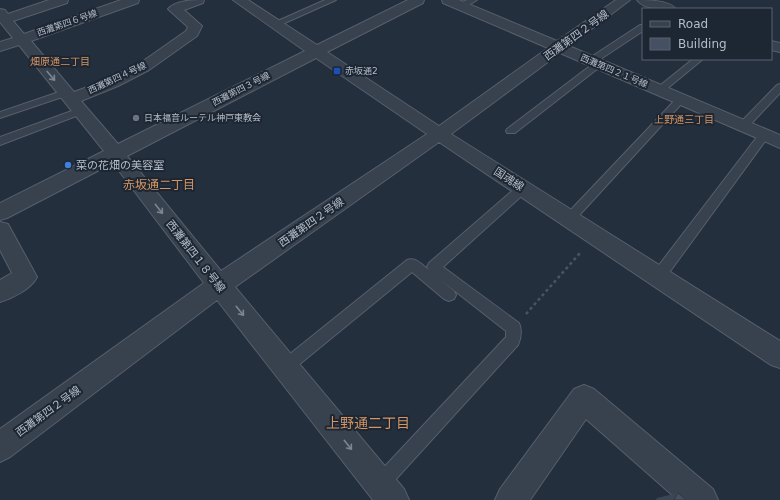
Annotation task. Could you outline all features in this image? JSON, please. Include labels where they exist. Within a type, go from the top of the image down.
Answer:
[{"type":"street","points":[[2,16],[62,0]]},
{"type":"street","name":"西灘第四６号線","points":[[0,46],[133,0]]},
{"type":"street","name":"西灘第四４号線","points":[[72,101],[144,67],[192,33],[195,26],[175,9],[198,0]]},
{"type":"street","name":"国魂線","points":[[239,0],[439,134],[780,356]]},
{"type":"street","name":"西灘第四３号線","points":[[0,212],[418,0]]},
{"type":"street","name":"西灘第四２号線","points":[[0,446],[219,285],[439,134],[624,0]]},
{"type":"street","points":[[643,0],[666,8]]},
{"type":"street","name":"西灘第四２１号線","points":[[461,2],[559,47],[780,142]]},
{"type":"street","name":"西灘第四１８号線","points":[[2,16],[115,153],[219,285],[387,492]]},
{"type":"street","points":[[0,230],[26,277],[0,292]]},
{"type":"street","points":[[511,500],[584,400],[702,500]]},
{"type":"lane","points":[[275,24],[332,0]]},
{"type":"lane","points":[[511,131],[595,62],[642,28]]},
{"type":"lane","points":[[660,90],[698,60]]},
{"type":"lane","points":[[743,126],[780,86]]},
{"type":"lane","points":[[569,218],[681,99]]},
{"type":"lane","points":[[0,115],[72,101]]},
{"type":"lane","points":[[0,141],[72,101]]},
{"type":"lane","points":[[658,277],[764,135]]},
{"type":"lane","points":[[387,492],[513,340],[514,328],[434,267],[523,188]]},
{"type":"lane","points":[[285,367],[412,264],[449,295]]},
{"type":"path","points":[[514,328],[595,236]]},
{"type":"building","points":[[678,493],[686,500],[674,500]]},
{"type":"place","name":"赤坂通2","points":[[337,71]]},
{"type":"place","name":"日本福音ルーテル神戸東教会","points":[[136,118]]},
{"type":"place","name":"菜の花畑の美容室","points":[[68,165]]},
{"type":"district","name":"畑原通二丁目","points":[[60,61]]},
{"type":"district","name":"上野通三丁目","points":[[684,119]]},
{"type":"district","name":"赤坂通二丁目","points":[[159,185]]},
{"type":"district","name":"上野通二丁目","points":[[368,423]]}]
